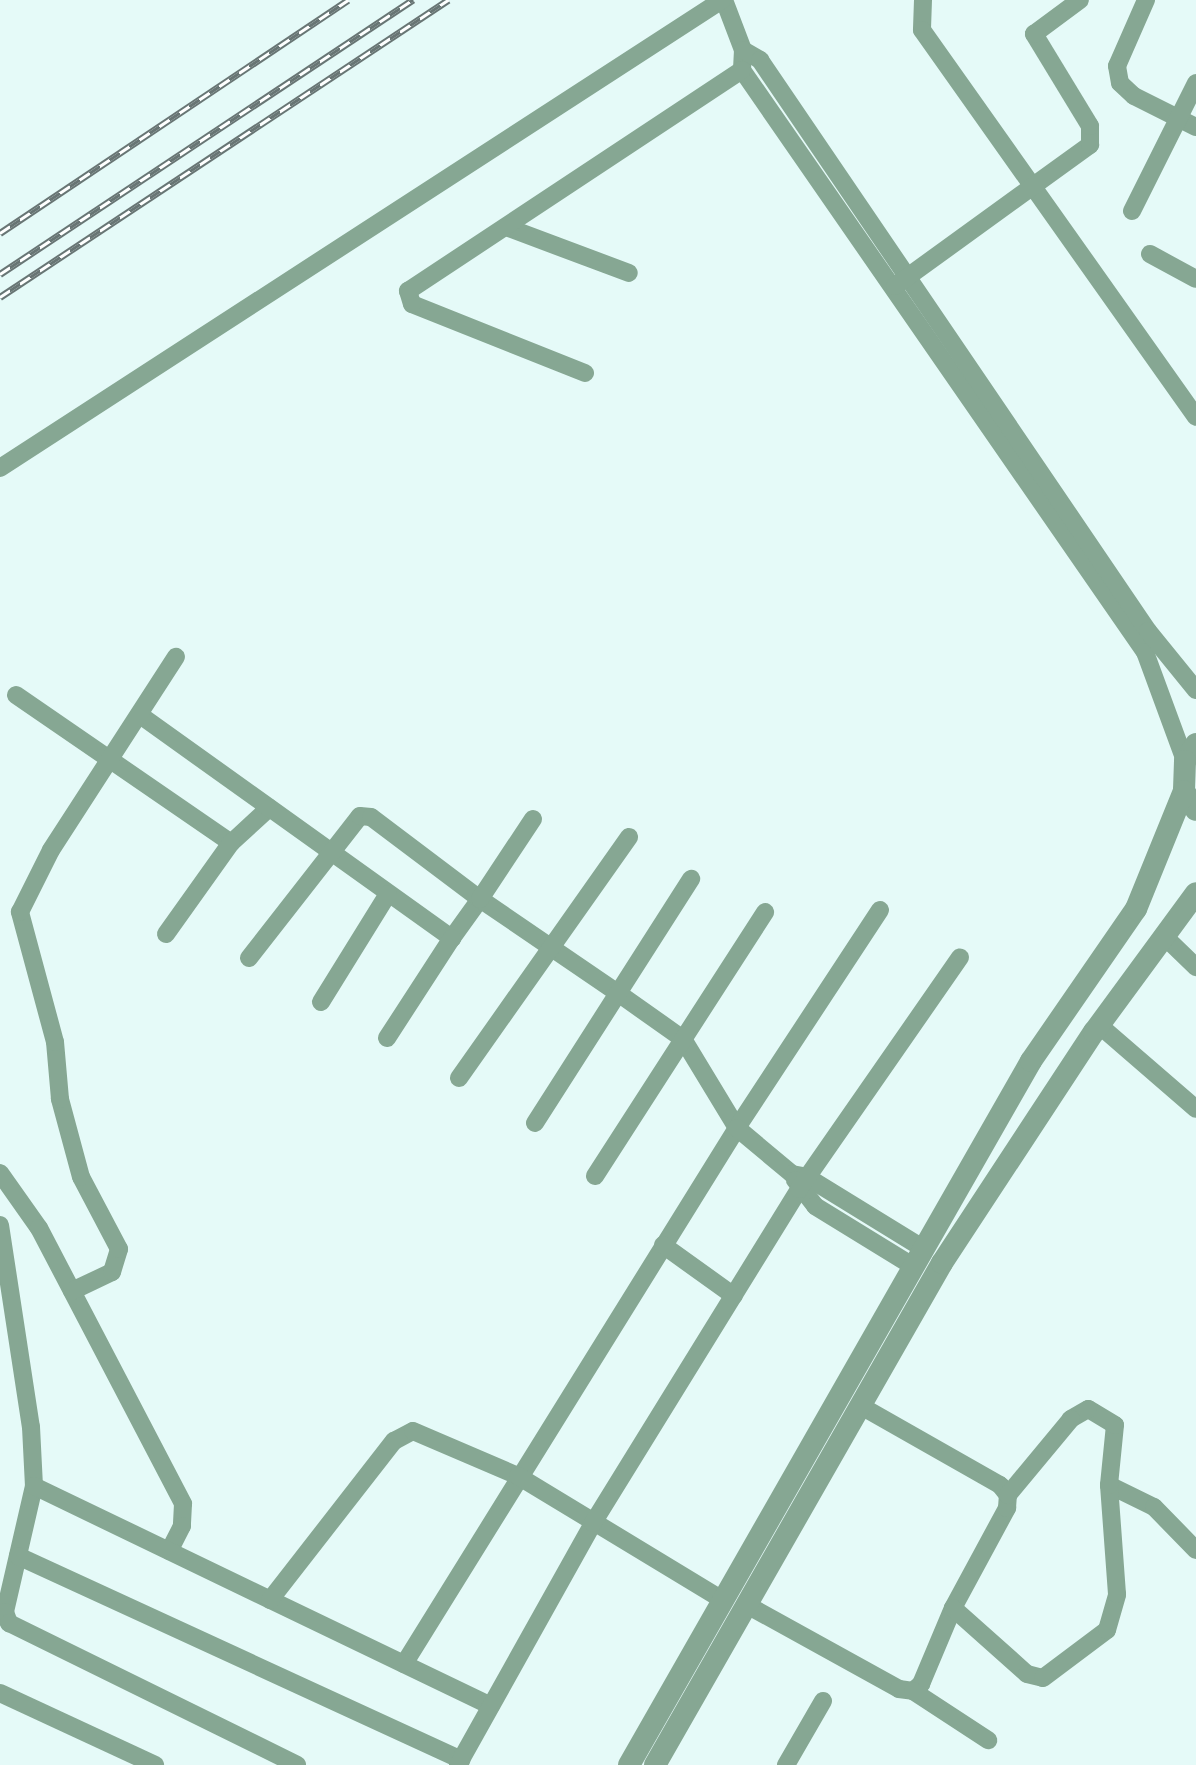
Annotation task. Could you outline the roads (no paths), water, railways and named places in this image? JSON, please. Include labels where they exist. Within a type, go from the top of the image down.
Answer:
[{"type":"street","points":[[0,468],[723,0],[743,50],[742,70],[1148,631],[1196,690]]},
{"type":"street","points":[[923,0],[922,30],[1196,417]]},
{"type":"street","points":[[899,283],[1033,190],[1090,145],[1094,136],[1035,40],[1040,26],[1080,0]]},
{"type":"street","points":[[1146,0],[1117,66],[1118,76],[1134,96],[1188,123]]},
{"type":"street","points":[[629,1765],[1031,1061],[1136,909],[1184,791],[1190,753],[1145,652],[899,283],[760,60],[743,50]]},
{"type":"street","points":[[585,373],[407,299],[416,283],[742,70]]},
{"type":"street","points":[[1132,211],[1188,123],[1196,83]]},
{"type":"street","points":[[506,227],[629,273]]},
{"type":"street","points":[[1150,254],[1196,279]]},
{"type":"street","points":[[72,1291],[112,1272],[119,1249],[81,1177],[60,1099],[55,1042],[20,912],[25,894],[176,657]]},
{"type":"street","points":[[16,695],[231,843]]},
{"type":"street","points":[[140,715],[452,938]]},
{"type":"street","points":[[1184,791],[1196,810]]},
{"type":"street","points":[[166,934],[231,843],[269,808]]},
{"type":"street","points":[[249,958],[354,821],[371,817],[480,899],[683,1039],[737,1128],[800,1180],[815,1206],[919,1258]]},
{"type":"street","points":[[387,1038],[533,819]]},
{"type":"street","points":[[459,1078],[548,945],[629,837]]},
{"type":"street","points":[[535,1123],[691,879]]},
{"type":"street","points":[[655,1765],[942,1263],[1099,1025],[1166,938],[1196,893]]},
{"type":"street","points":[[321,1002],[388,894]]},
{"type":"street","points":[[404,1664],[663,1245],[880,910]]},
{"type":"street","points":[[595,1176],[765,912]]},
{"type":"street","points":[[1166,938],[1196,967]]},
{"type":"street","points":[[18,1556],[460,1762],[593,1523],[734,1296],[800,1180],[960,957]]},
{"type":"street","points":[[1099,1025],[1196,1109]]},
{"type":"street","points":[[0,1173],[39,1228],[183,1504],[182,1526],[169,1551]]},
{"type":"street","points":[[0,1225],[31,1427],[34,1486],[5,1612],[16,1630],[297,1765]]},
{"type":"street","points":[[663,1245],[734,1296]]},
{"type":"street","points":[[861,1406],[1000,1485],[1008,1495]]},
{"type":"street","points":[[913,1691],[921,1684],[953,1608],[1007,1508],[1008,1495],[1071,1419],[1088,1409],[1107,1418],[1118,1431],[1109,1485],[1116,1611],[1099,1641],[1043,1678],[1027,1674],[953,1608]]},
{"type":"street","points":[[270,1600],[403,1433],[437,1437],[518,1476],[723,1600]]},
{"type":"street","points":[[1109,1485],[1154,1507],[1196,1550]]},
{"type":"street","points":[[34,1486],[491,1706]]},
{"type":"street","points":[[747,1605],[899,1689],[913,1691],[988,1740]]},
{"type":"street","points":[[0,1693],[155,1765]]},
{"type":"street","points":[[786,1765],[823,1701]]},
{"type":"street","points":[[254,1765],[268,1751]]},
{"type":"railway","points":[[0,233],[348,0]]},
{"type":"railway","points":[[0,274],[413,0]]},
{"type":"railway","points":[[0,297],[448,0]]}]
